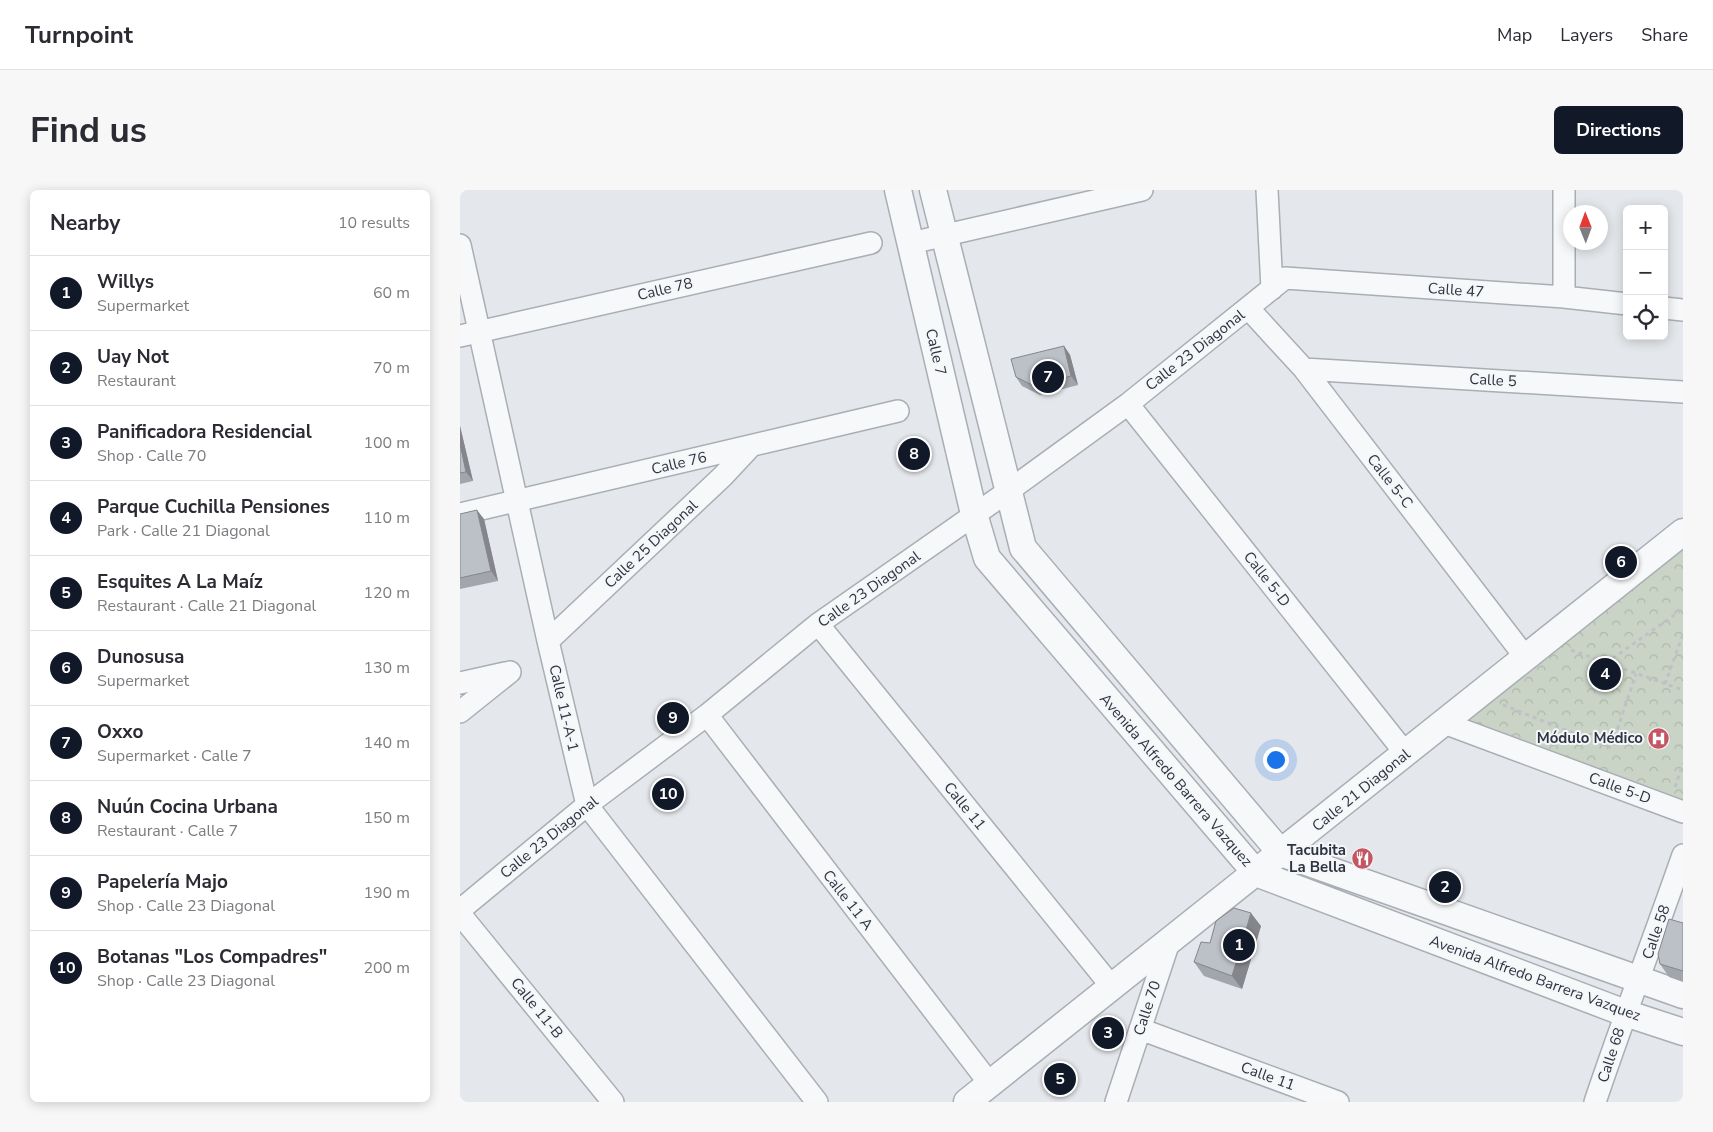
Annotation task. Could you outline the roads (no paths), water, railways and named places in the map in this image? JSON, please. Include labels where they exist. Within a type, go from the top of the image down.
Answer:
[{"type":"street","name":"Calle 7","points":[[898,190],[974,514]]},
{"type":"street","points":[[933,190],[1007,492]]},
{"type":"street","points":[[911,243],[1142,190]]},
{"type":"street","points":[[1267,190],[1279,284]]},
{"type":"street","points":[[1564,190],[1564,297]]},
{"type":"street","name":"Calle 78","points":[[470,334],[871,243]]},
{"type":"street","name":"Calle 11-A-1","points":[[460,245],[470,334],[517,502],[587,805],[817,1102]]},
{"type":"street","name":"Calle 47","points":[[1279,284],[1564,297],[1623,304]]},
{"type":"street","name":"Calle 23 Diagonal","points":[[460,912],[587,805],[707,715],[818,624],[1007,492],[1128,404],[1279,284]]},
{"type":"street","name":"Calle 5-C","points":[[1248,308],[1304,369],[1526,658]]},
{"type":"street","points":[[1668,308],[1683,310]]},
{"type":"street","name":"Calle 5","points":[[1304,369],[1683,392]]},
{"type":"street","name":"Calle 5-D","points":[[1128,404],[1406,754]]},
{"type":"street","name":"Calle 76","points":[[460,514],[898,411]]},
{"type":"street","name":"Calle 25 Diagonal","points":[[548,641],[724,476],[751,446]]},
{"type":"street","name":"Avenida Alfredo Barrera Vazquez","points":[[1007,492],[1022,548],[1281,853],[1683,995]]},
{"type":"street","name":"Avenida Alfredo Barrera Vazquez","points":[[974,514],[987,558],[1256,873],[1625,1013],[1683,1032]]},
{"type":"street","name":"Calle 21 Diagonal","points":[[967,1102],[1683,532]]},
{"type":"street","name":"Calle 11","points":[[818,624],[1112,987]]},
{"type":"street","points":[[460,683],[510,672],[460,712]]},
{"type":"street","name":"Calle 11 A","points":[[707,715],[990,1084]]},
{"type":"street","name":"Calle 5-D","points":[[1444,723],[1676,809]]},
{"type":"street","name":"Calle 58","points":[[1639,981],[1683,855]]},
{"type":"street","name":"Calle 11-B","points":[[460,912],[613,1102]]},
{"type":"street","name":"Calle 70","points":[[1116,1102],[1169,942]]},
{"type":"street","name":"Calle 68","points":[[1595,1102],[1625,1013],[1639,981]]},
{"type":"street","name":"Calle 11","points":[[1140,1029],[1338,1102]]},
{"type":"place","name":"Oxxo","points":[[1048,377]]},
{"type":"place","name":"Nuún Cocina Urbana","points":[[914,454]]},
{"type":"place","name":"Dunosusa","points":[[1621,562]]},
{"type":"place","name":"Parque Cuchilla Pensiones","points":[[1605,674]]},
{"type":"place","name":"Papelería Majo","points":[[673,718]]},
{"type":"place","name":"Módulo Médico","points":[[1659,738]]},
{"type":"place","name":"Botanas \"Los Compadres\"","points":[[668,794]]},
{"type":"place","name":"Tacubita La Bella","points":[[1362,859]]},
{"type":"place","name":"Uay Not","points":[[1445,887]]},
{"type":"place","name":"Willys","points":[[1239,945]]},
{"type":"place","name":"Panificadora Residencial","points":[[1108,1033]]},
{"type":"place","name":"Esquites A La Maíz","points":[[1060,1079]]}]
